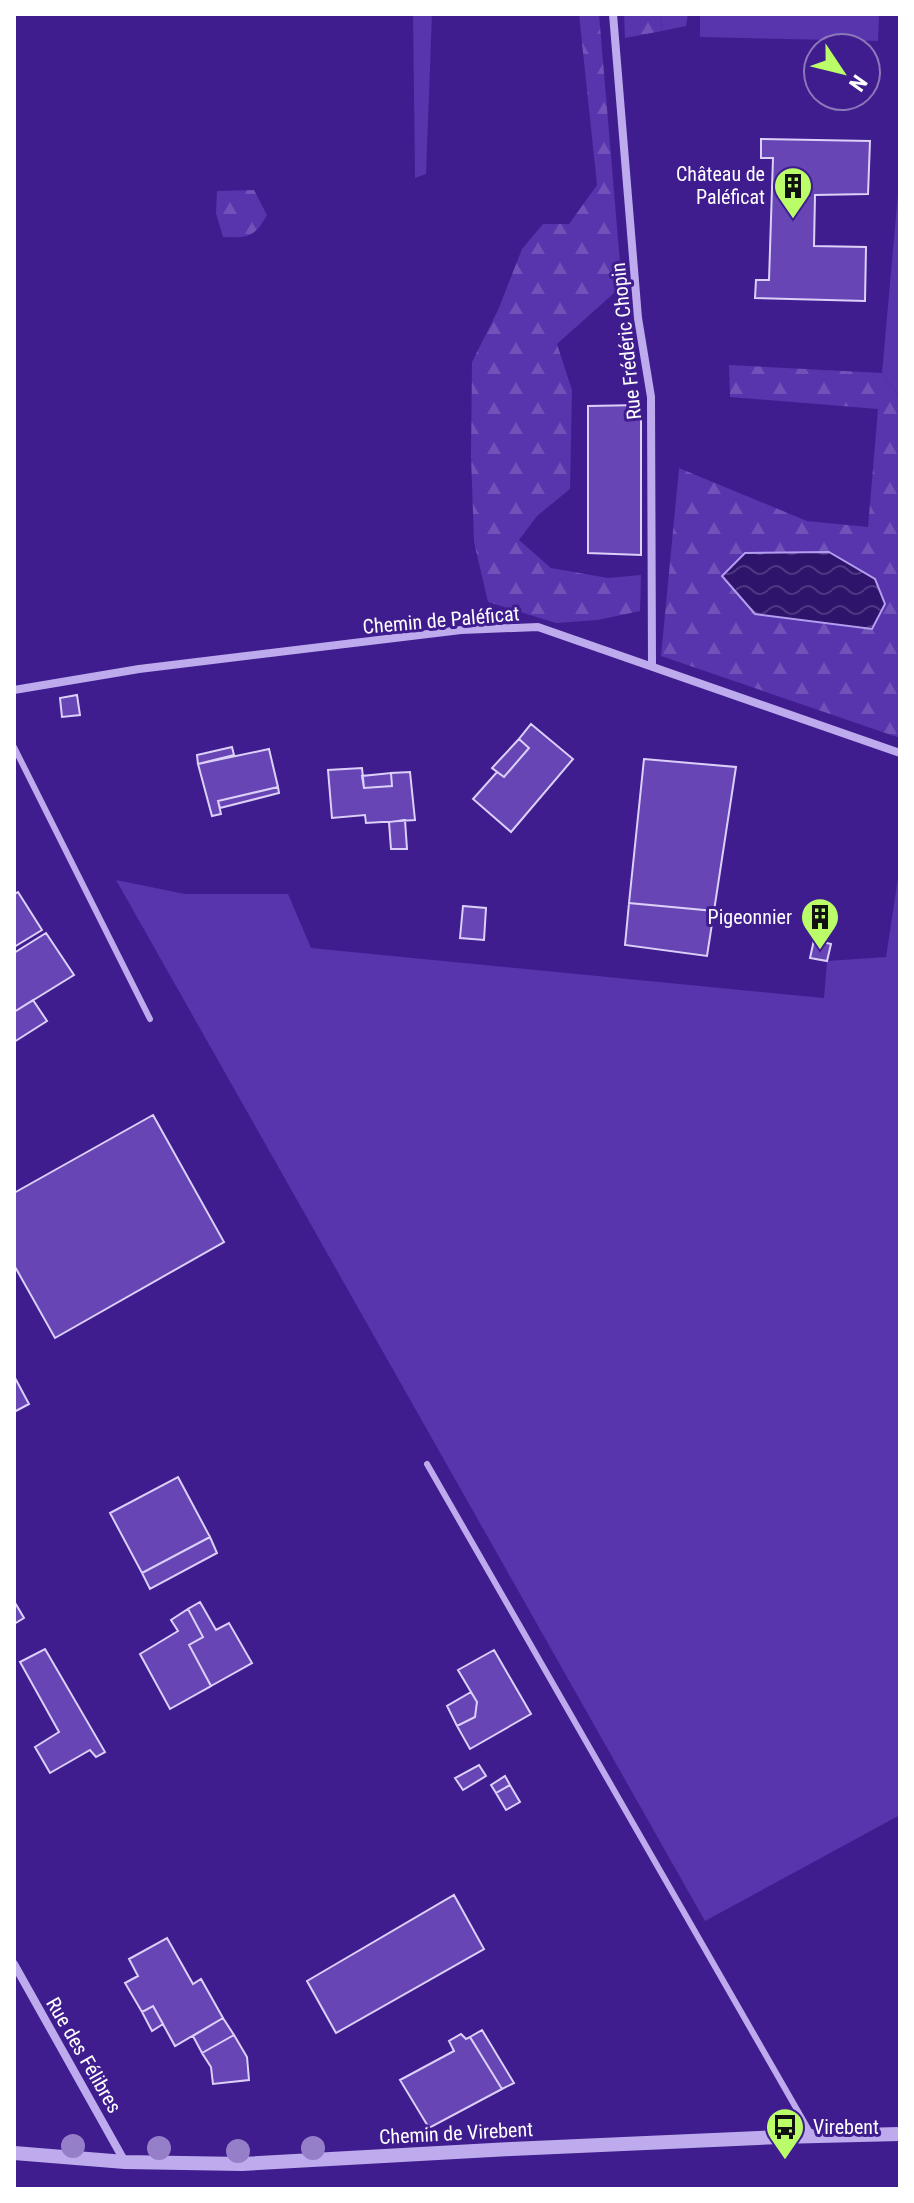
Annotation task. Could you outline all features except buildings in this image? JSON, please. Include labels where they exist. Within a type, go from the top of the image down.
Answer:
[{"type":"street","name":"Rue Frédéric Chopin","points":[[613,14],[638,318],[651,397],[652,665]]},
{"type":"street","name":"Chemin de Paléficat","points":[[14,690],[139,669],[446,632],[538,627],[900,753]]},
{"type":"street","name":"Rue des Félibres","points":[[14,1964],[125,2162]]},
{"type":"street","name":"Chemin de Virebent","points":[[14,2153],[125,2162],[242,2164],[511,2149],[900,2134]]},
{"type":"lane","points":[[14,747],[150,1019]]},
{"type":"lane","points":[[427,1464],[812,2137]]},
{"type":"green space","points":[[413,14],[432,14],[426,174],[415,178]]},
{"type":"green space","points":[[579,14],[599,14],[622,286],[557,344],[572,390],[570,489],[537,516],[519,540],[551,568],[608,578],[641,575],[640,611],[598,620],[556,623],[488,602],[474,542],[472,362],[498,310],[522,249],[543,224],[569,224],[597,185]]},
{"type":"green space","points":[[624,14],[660,14],[662,31],[625,38]]},
{"type":"green space","points":[[660,14],[688,14],[686,26],[662,31]]},
{"type":"green space","points":[[700,14],[879,14],[878,32],[802,32],[802,39],[700,37]]},
{"type":"green space","points":[[900,171],[900,398],[882,373]]},
{"type":"green space","points":[[254,190],[267,215],[262,223],[250,235],[223,237],[216,213],[217,191]]},
{"type":"green space","points":[[729,365],[882,373],[900,398],[900,738],[661,656],[679,468],[807,521],[868,527],[878,409],[730,397]]},
{"type":"green space","points":[[900,865],[900,1815],[705,1921],[116,880],[185,894],[288,894],[311,948],[824,998],[827,961],[886,957]]},
{"type":"water","points":[[829,552],[875,579],[885,604],[872,629],[755,614],[722,576],[745,553]]},
{"type":"place","name":"Château de Paléficat","points":[[793,220]]},
{"type":"place","name":"Pigeonnier","points":[[820,951]]},
{"type":"place","name":"Virebent","points":[[785,2161]]}]
